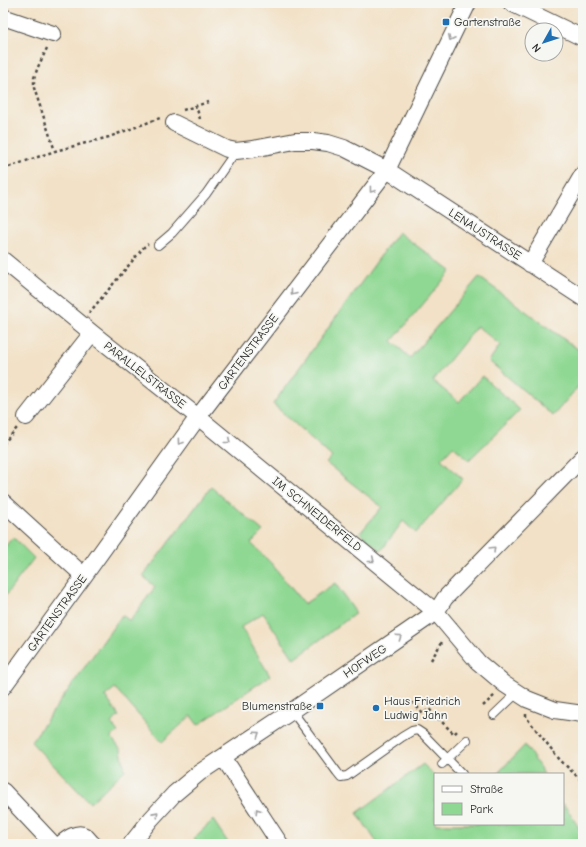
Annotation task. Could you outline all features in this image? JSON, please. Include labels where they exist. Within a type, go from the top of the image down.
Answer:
[{"type":"street","name":"GARTENSTRASSE","points":[[3,687],[198,417],[387,170],[468,3]]},
{"type":"street","points":[[511,3],[583,38]]},
{"type":"street","points":[[3,17],[53,34]]},
{"type":"street","points":[[174,123],[207,140],[227,149],[236,151]]},
{"type":"street","name":"LENAUSTRASSE","points":[[236,151],[295,141],[328,143],[344,148],[387,170],[583,298]]},
{"type":"street","points":[[530,264],[583,174]]},
{"type":"street","name":"PARALLELSTRASSE","points":[[3,260],[198,417]]},
{"type":"street","name":"PARALLELSTRASSE","points":[[26,417],[86,328]]},
{"type":"street","name":"IM SCHNEIDERFELD","points":[[198,417],[436,612],[478,662],[505,685],[522,696],[555,710],[583,714]]},
{"type":"street","name":"HOFWEG","points":[[131,844],[174,794],[199,773],[436,612],[445,598],[583,457]]},
{"type":"street","points":[[3,502],[84,576]]},
{"type":"street","points":[[223,757],[280,844]]},
{"type":"street","points":[[4,790],[53,844]]},
{"type":"street","points":[[61,844],[78,834],[85,836],[93,844]]},
{"type":"lane","points":[[158,244],[172,233],[206,194],[236,151]]},
{"type":"lane","points":[[494,714],[522,696]]},
{"type":"lane","points":[[292,711],[341,777],[347,776],[402,737],[412,731],[417,730],[423,734],[445,761],[461,773]]},
{"type":"lane","points":[[445,761],[467,740]]},
{"type":"path","points":[[53,34],[36,72],[34,78],[34,88],[55,151]]},
{"type":"path","points":[[207,140],[196,106],[208,102]]},
{"type":"path","points":[[3,169],[55,151],[110,136],[141,125]]},
{"type":"path","points":[[86,328],[144,247],[150,244],[158,244]]},
{"type":"path","points":[[3,444],[26,417]]},
{"type":"path","points":[[431,660],[446,635],[451,631]]},
{"type":"path","points":[[484,706],[496,694]]},
{"type":"path","points":[[522,696],[526,717],[560,760],[583,782]]},
{"type":"path","points":[[413,702],[423,714],[429,708],[454,734],[458,730]]},
{"type":"green space","points":[[398,232],[451,271],[392,341],[410,358],[479,277],[583,353],[583,381],[553,416],[489,361],[500,345],[477,326],[433,381],[459,402],[482,376],[520,410],[469,460],[453,446],[441,459],[463,479],[416,533],[403,521],[381,551],[360,533],[382,507],[326,463],[332,457],[273,404]]},
{"type":"green space","points":[[211,487],[263,531],[251,543],[271,563],[304,604],[335,583],[356,613],[294,659],[263,613],[241,627],[270,676],[198,725],[191,716],[162,742],[115,688],[105,696],[119,716],[111,723],[118,732],[111,737],[121,750],[125,770],[90,803],[31,742],[122,615],[130,621],[155,587],[143,576]]},
{"type":"green space","points":[[13,537],[34,558],[3,599],[3,549]]},
{"type":"green space","points":[[525,745],[543,773],[498,773]]},
{"type":"green space","points":[[423,764],[434,775],[434,825],[564,825],[564,805],[583,834],[583,840],[577,844],[378,844],[357,813]]},
{"type":"green space","points":[[213,820],[229,844],[198,844],[194,838]]},
{"type":"place","name":"Gartenstraße","points":[[446,22]]},
{"type":"place","name":"Blumenstraße","points":[[320,706]]},
{"type":"place","name":"Haus Friedrich Ludwig Jahn","points":[[376,708]]}]
